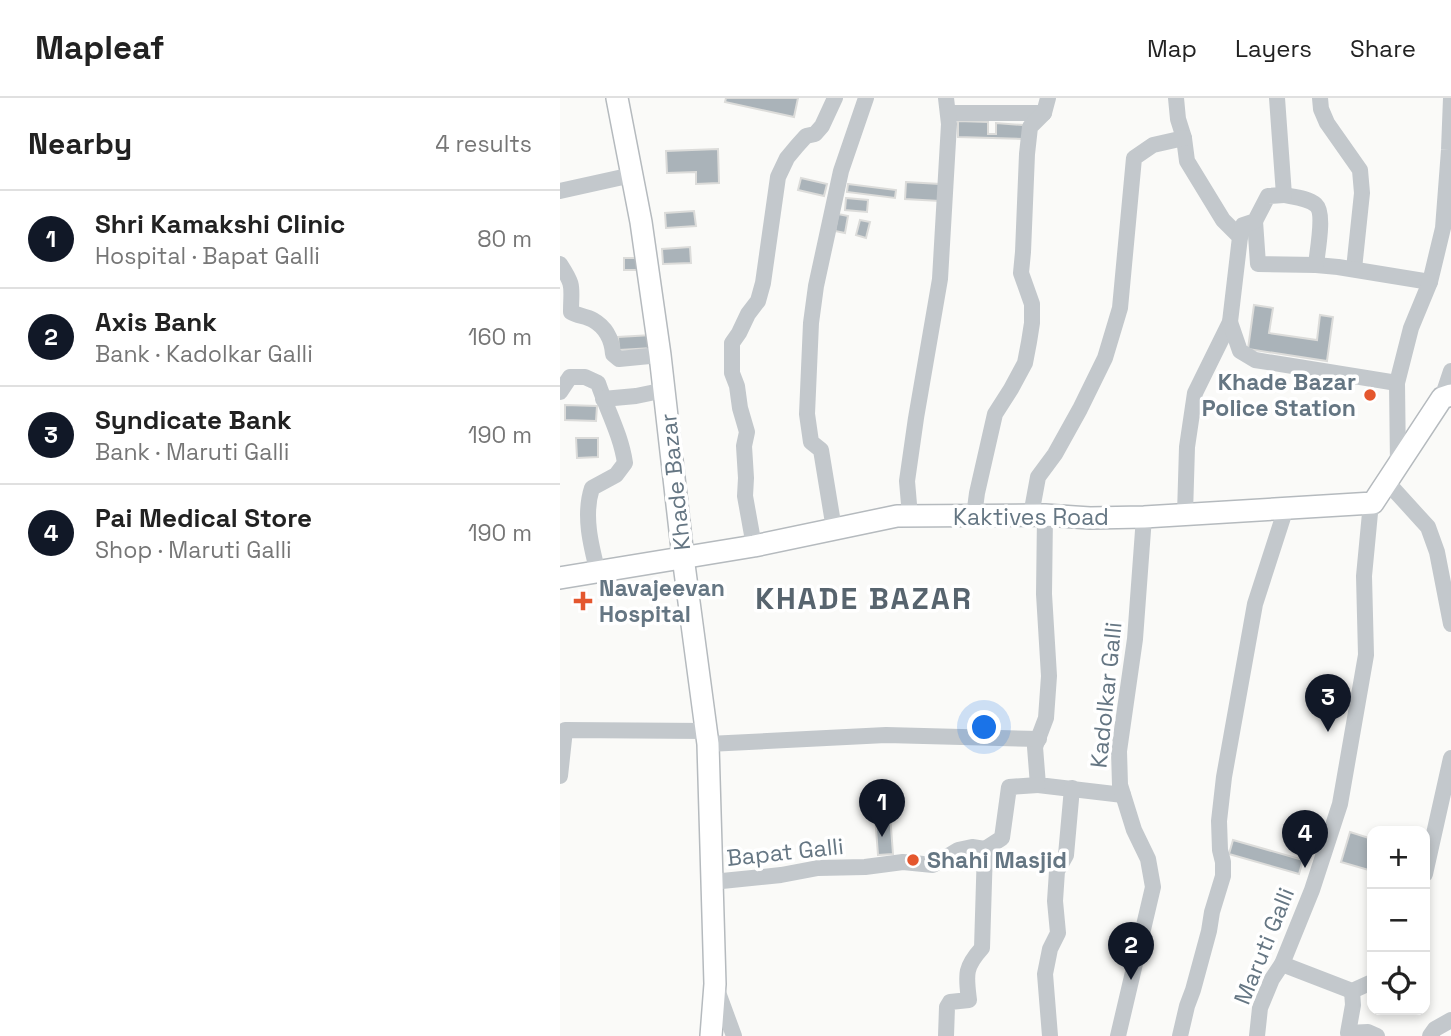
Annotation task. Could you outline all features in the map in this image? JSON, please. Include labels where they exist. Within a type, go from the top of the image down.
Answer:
[{"type":"main road","name":"Khade Bazar","points":[[617,98],[643,235],[665,390],[707,738],[715,984],[711,1036]]},
{"type":"main road","points":[[1373,503],[1446,397]]},
{"type":"main road","name":"Kaktives Road","points":[[560,578],[754,546],[897,516],[1144,517],[1373,503]]},
{"type":"street","points":[[754,546],[745,496],[744,446],[747,432],[732,373],[732,343],[758,301],[778,177],[787,158],[797,146],[806,136],[815,134],[822,125],[835,98]]},
{"type":"street","points":[[834,529],[821,450],[811,442],[807,414],[811,323],[816,286],[841,171],[866,98]]},
{"type":"street","points":[[1176,98],[1187,161],[1223,220],[1240,237]]},
{"type":"street","points":[[1278,98],[1284,195]]},
{"type":"street","points":[[1320,98],[1327,123],[1360,170],[1362,193],[1354,270]]},
{"type":"street","points":[[1451,98],[1450,150],[1443,228],[1446,239],[1411,328],[1397,383],[1392,474],[1428,527],[1437,552],[1451,624]]},
{"type":"street","points":[[910,516],[907,481],[940,279],[949,124],[947,105],[1046,106]]},
{"type":"street","points":[[974,516],[995,414],[1025,363],[1029,342],[1032,304],[1021,273],[1027,154],[1030,127],[1046,106]]},
{"type":"street","points":[[1038,785],[1035,747],[1046,718],[1049,676],[1038,477],[1055,454],[1105,358],[1120,308],[1134,158],[1153,145],[1184,138]]},
{"type":"street","points":[[560,191],[632,175]]},
{"type":"street","points":[[1316,265],[1320,209],[1307,200],[1284,195],[1268,196],[1255,221],[1258,264],[1316,265],[1430,282]]},
{"type":"street","points":[[1185,514],[1187,446],[1195,393],[1230,322],[1243,225],[1255,221]]},
{"type":"street","points":[[560,264],[570,279],[573,290],[571,312],[594,320],[609,334],[613,354],[619,359],[660,355]]},
{"type":"street","points":[[1230,322],[1240,351],[1255,360],[1397,383]]},
{"type":"street","points":[[1446,397],[1451,371]]},
{"type":"street","points":[[560,392],[570,377],[585,377],[598,383],[622,444],[625,463],[615,475],[592,488],[589,498],[592,550],[598,573]]},
{"type":"street","points":[[603,399],[665,390]]},
{"type":"street","name":"Maruti Galli","points":[[1257,1036],[1260,1008],[1272,979],[1282,964],[1316,878],[1340,804],[1366,655],[1364,576],[1373,503]]},
{"type":"street","points":[[1180,1036],[1223,876],[1219,821],[1224,777],[1255,604],[1286,508]]},
{"type":"street","name":"Kadolkar Galli","points":[[1118,1036],[1153,887],[1149,859],[1134,830],[1120,785],[1119,751],[1135,639],[1144,517]]},
{"type":"street","points":[[560,776],[565,730],[707,738],[886,735],[1039,739]]},
{"type":"street","points":[[1430,852],[1451,758]]},
{"type":"street","points":[[946,1036],[947,1007],[950,1002],[969,1000],[966,973],[973,957],[982,948],[985,849],[1002,838],[1009,787],[1038,785],[1123,795]]},
{"type":"street","points":[[1050,1036],[1045,974],[1050,949],[1058,933],[1055,901],[1057,871],[1066,855],[1072,788]]},
{"type":"street","name":"Bapat Galli","points":[[712,882],[818,868],[865,867],[903,862],[933,865],[958,850],[972,847],[985,849]]},
{"type":"street","points":[[1282,964],[1352,991],[1367,984]]},
{"type":"street","points":[[715,984],[734,1036]]},
{"type":"street","points":[[1352,991],[1353,1005],[1348,1033],[1370,1035]]},
{"type":"street","points":[[1430,1036],[1435,1029],[1451,1020]]},
{"type":"building","points":[[726,98],[798,98],[794,117],[725,102]]},
{"type":"building","points":[[958,121],[988,122],[988,134],[996,134],[996,123],[1023,125],[1023,139],[958,137]]},
{"type":"building","points":[[718,149],[719,183],[696,184],[696,172],[667,173],[666,151]]},
{"type":"building","points":[[801,178],[827,184],[824,196],[798,190]]},
{"type":"building","points":[[906,182],[940,184],[940,201],[905,199]]},
{"type":"building","points":[[848,184],[896,190],[895,198],[847,192]]},
{"type":"building","points":[[846,198],[868,200],[867,212],[845,210]]},
{"type":"building","points":[[694,211],[696,226],[666,228],[665,213]]},
{"type":"building","points":[[838,214],[848,216],[845,233],[835,231]]},
{"type":"building","points":[[860,220],[870,222],[866,238],[856,235]]},
{"type":"building","points":[[690,247],[691,263],[663,264],[662,249]]},
{"type":"building","points":[[624,258],[641,258],[641,270],[624,270]]},
{"type":"building","points":[[1254,305],[1273,308],[1269,333],[1317,340],[1320,315],[1333,317],[1327,361],[1248,349]]},
{"type":"building","points":[[652,335],[653,348],[619,350],[618,337]]},
{"type":"building","points":[[565,405],[597,406],[596,421],[565,420]]},
{"type":"building","points":[[576,438],[598,438],[598,457],[577,458]]},
{"type":"building","points":[[890,814],[893,854],[878,855],[875,815]]},
{"type":"building","points":[[1350,832],[1367,837],[1367,870],[1341,862]]},
{"type":"building","points":[[1233,840],[1303,860],[1299,874],[1229,854]]},
{"type":"place","name":"Khade Bazar Police Station","points":[[1370,395]]},
{"type":"place","name":"Navajeevan Hospital","points":[[583,601]]},
{"type":"place","name":"Syndicate Bank","points":[[1328,732]]},
{"type":"place","name":"Shri Kamakshi Clinic","points":[[882,837]]},
{"type":"place","name":"Shahi Masjid","points":[[913,860]]},
{"type":"place","name":"Pai Medical Store","points":[[1305,868]]},
{"type":"place","name":"Axis Bank","points":[[1131,980]]},
{"type":"district","name":"KHADE BAZAR","points":[[864,598]]}]
